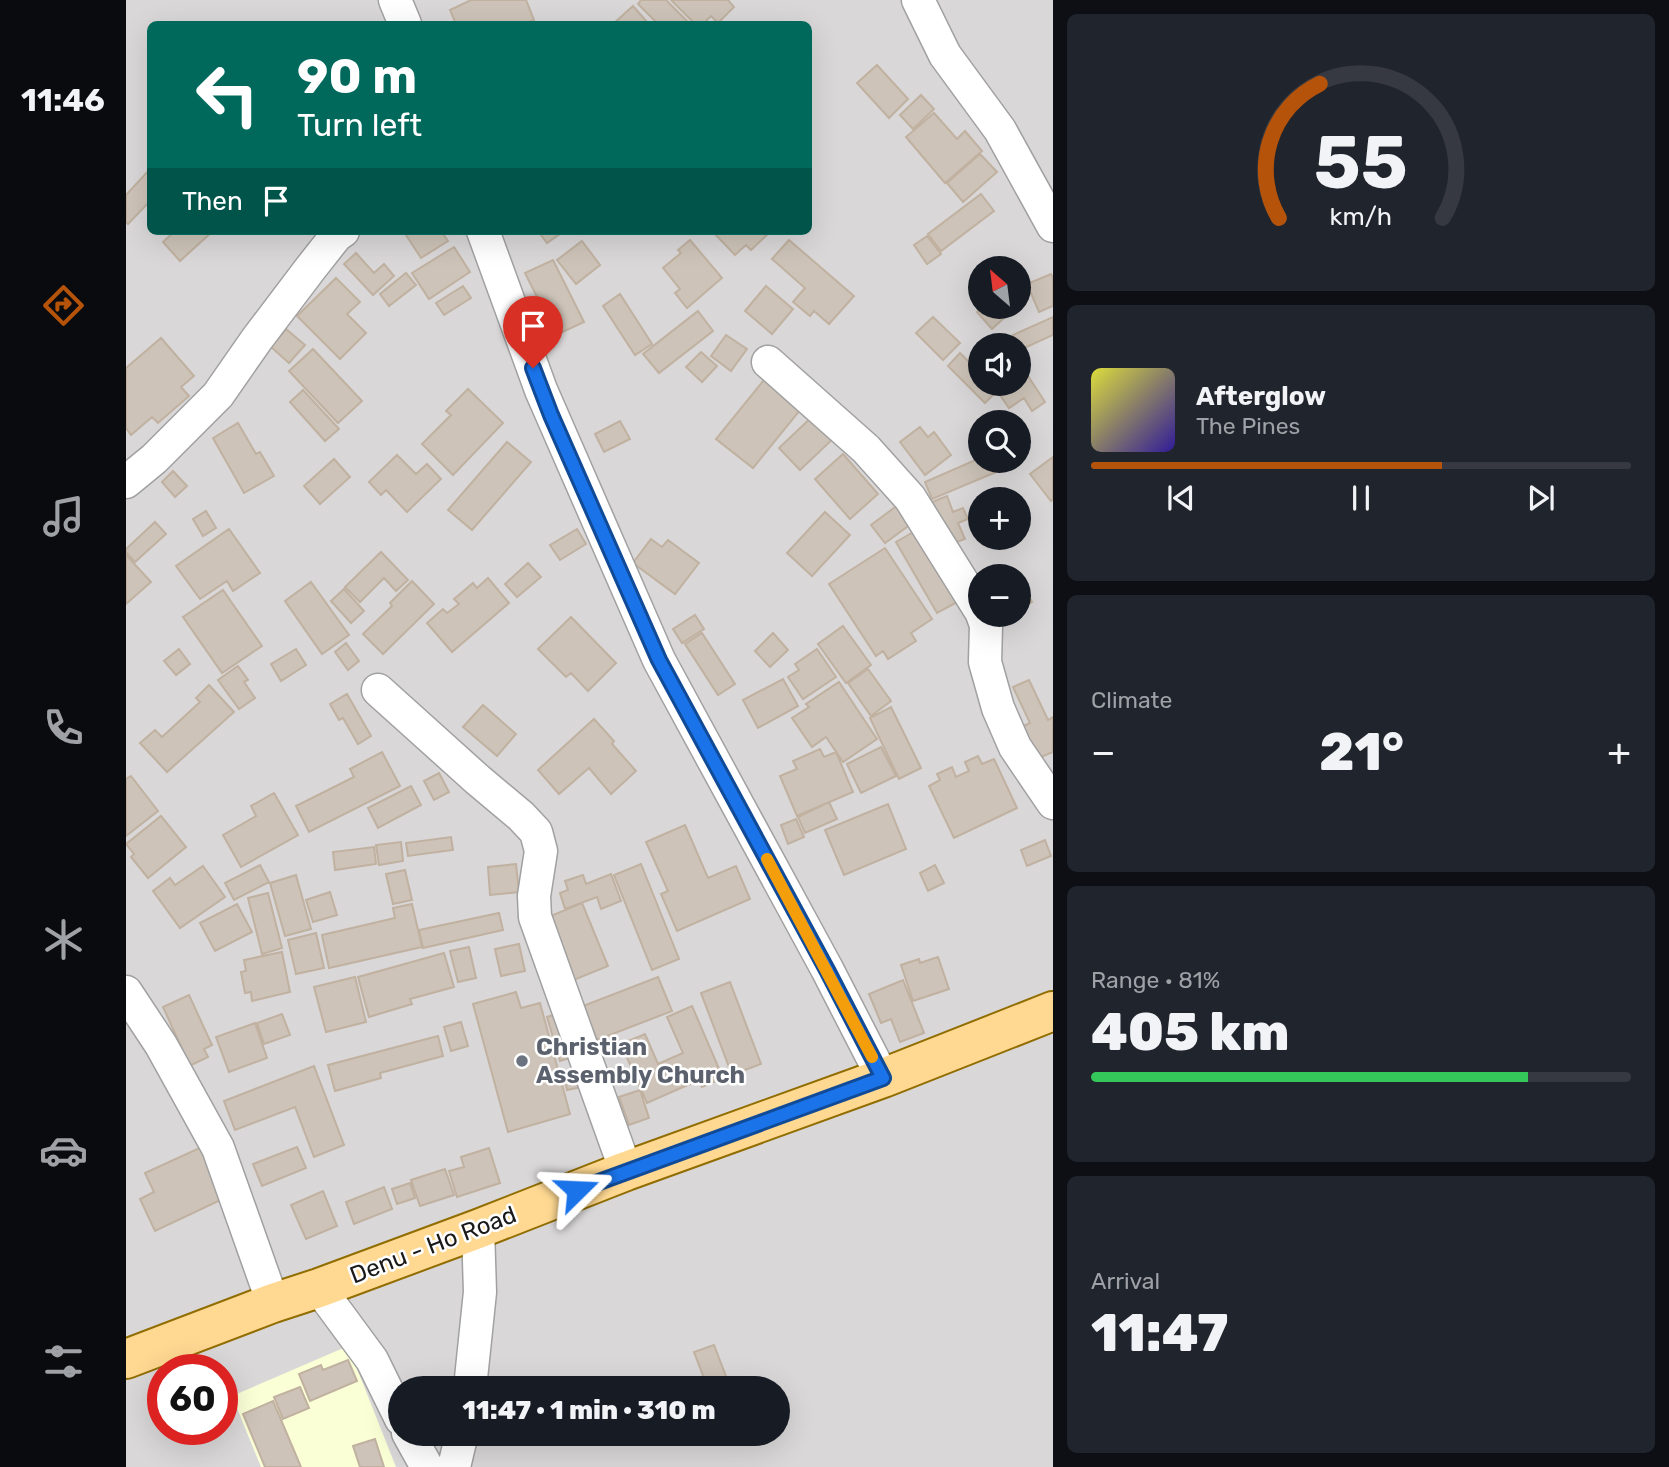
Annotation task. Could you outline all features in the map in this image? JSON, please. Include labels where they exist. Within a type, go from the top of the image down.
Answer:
[{"type":"main road","name":"Denu - Ho Road","points":[[126,1359],[478,1229],[626,1171],[883,1078],[1053,1011]]},
{"type":"street","points":[[395,0],[404,21]]},
{"type":"street","points":[[918,0],[945,55],[1000,130],[1052,222]]},
{"type":"street","points":[[126,482],[154,459],[218,395],[257,339],[337,235]]},
{"type":"street","points":[[484,235],[541,390],[659,660],[883,1078]]},
{"type":"street","points":[[768,362],[866,449],[910,498],[968,591]]},
{"type":"street","points":[[986,627],[985,662],[998,708],[1015,747],[1053,803]]},
{"type":"street","points":[[378,690],[536,832],[541,851],[534,895],[535,918],[626,1171]]},
{"type":"street","points":[[126,992],[161,1045],[218,1148],[273,1303]]},
{"type":"street","points":[[471,1376],[480,1292],[478,1229]]},
{"type":"street","points":[[319,1288],[372,1360],[388,1393]]},
{"type":"street","points":[[415,1446],[427,1467]]},
{"type":"street","points":[[454,1467],[459,1446]]},
{"type":"shaded area","points":[[126,0],[1053,0],[1053,1467],[126,1467]]},
{"type":"shaded area","points":[[348,1346],[396,1467],[261,1467],[238,1411],[238,1393]]},
{"type":"building","points":[[471,0],[526,0],[534,20],[455,21],[450,10]]},
{"type":"building","points":[[641,0],[666,0],[687,21],[655,21],[638,4]]},
{"type":"building","points":[[671,0],[728,0],[734,7],[720,21],[711,16],[706,21],[692,21]]},
{"type":"building","points":[[633,6],[646,21],[616,21]]},
{"type":"building","points":[[877,65],[908,99],[889,118],[857,83]]},
{"type":"building","points":[[921,95],[934,109],[913,129],[900,115]]},
{"type":"building","points":[[934,113],[957,139],[965,131],[982,151],[945,183],[906,137]]},
{"type":"building","points":[[980,154],[997,172],[963,202],[947,183]]},
{"type":"building","points":[[147,172],[147,204],[128,224],[126,195]]},
{"type":"building","points":[[981,194],[994,211],[941,251],[928,234]]},
{"type":"building","points":[[171,235],[209,235],[180,261],[163,242]]},
{"type":"building","points":[[406,235],[444,235],[448,241],[421,258]]},
{"type":"building","points":[[541,235],[558,235],[547,243]]},
{"type":"building","points":[[716,235],[767,235],[751,250],[746,245],[735,255]]},
{"type":"building","points":[[927,236],[941,254],[927,264],[914,245]]},
{"type":"building","points":[[690,240],[722,278],[687,308],[675,293],[680,289],[663,268],[681,253],[678,250]]},
{"type":"building","points":[[789,240],[854,296],[829,324],[814,311],[810,316],[793,302],[805,288],[772,259]]},
{"type":"building","points":[[582,241],[600,265],[576,284],[557,260]]},
{"type":"building","points":[[454,247],[470,272],[429,299],[412,273]]},
{"type":"building","points":[[356,253],[374,273],[384,264],[394,276],[373,295],[344,264]]},
{"type":"building","points":[[553,260],[584,322],[556,335],[525,273]]},
{"type":"building","points":[[406,273],[416,285],[389,306],[380,294]]},
{"type":"building","points":[[1051,274],[1053,306],[1039,312],[1031,293],[1031,282]]},
{"type":"building","points":[[336,278],[360,302],[347,314],[366,333],[340,359],[297,316]]},
{"type":"building","points":[[463,286],[471,298],[444,315],[436,303]]},
{"type":"building","points":[[766,286],[793,309],[772,334],[745,311]]},
{"type":"building","points":[[620,294],[652,344],[635,355],[603,306]]},
{"type":"building","points":[[698,311],[713,331],[659,373],[643,354]]},
{"type":"building","points":[[933,317],[960,343],[943,360],[916,333]]},
{"type":"building","points":[[1053,317],[1053,335],[1031,345],[1031,333],[1017,333]]},
{"type":"building","points":[[983,319],[1003,319],[992,329]]},
{"type":"building","points":[[286,329],[305,345],[289,363],[271,347]]},
{"type":"building","points":[[726,335],[747,349],[731,371],[711,356]]},
{"type":"building","points":[[161,338],[194,376],[181,387],[189,396],[158,423],[152,417],[131,435],[126,428],[126,368]]},
{"type":"building","points":[[313,349],[362,401],[338,423],[289,371]]},
{"type":"building","points":[[701,352],[717,366],[702,382],[686,367]]},
{"type":"building","points":[[960,353],[968,361],[968,386],[948,366]]},
{"type":"building","points":[[764,380],[801,409],[753,468],[716,439]]},
{"type":"building","points":[[1031,381],[1045,402],[1032,411],[1024,398],[1009,408],[1001,396],[1031,396]]},
{"type":"building","points":[[468,389],[503,423],[453,475],[422,444],[451,415],[446,411]]},
{"type":"building","points":[[303,390],[339,429],[325,441],[290,402]]},
{"type":"building","points":[[978,396],[992,396],[985,403]]},
{"type":"building","points":[[816,413],[837,435],[800,470],[779,448]]},
{"type":"building","points":[[620,421],[630,439],[604,452],[595,434]]},
{"type":"building","points":[[238,423],[256,454],[260,452],[274,476],[244,493],[213,438]]},
{"type":"building","points":[[920,427],[928,437],[934,432],[951,455],[925,475],[900,442]]},
{"type":"building","points":[[507,442],[531,462],[472,530],[448,510]]},
{"type":"building","points":[[843,454],[878,494],[850,519],[815,479]]},
{"type":"building","points":[[397,455],[416,474],[427,464],[441,479],[407,512],[386,490],[381,495],[369,482]]},
{"type":"building","points":[[1053,457],[1053,499],[1051,501],[1030,474]]},
{"type":"building","points":[[334,459],[350,477],[320,504],[304,486]]},
{"type":"building","points":[[968,463],[968,473],[994,473],[932,499],[925,482]]},
{"type":"building","points":[[173,471],[187,486],[175,497],[162,482]]},
{"type":"building","points":[[947,496],[953,512],[963,508],[968,519],[958,523],[965,539],[949,545],[932,502]]},
{"type":"building","points":[[902,502],[915,521],[885,543],[871,525]]},
{"type":"building","points":[[206,511],[216,528],[203,536],[193,519]]},
{"type":"building","points":[[825,512],[850,535],[812,576],[787,553]]},
{"type":"building","points":[[155,522],[166,534],[135,562],[126,549]]},
{"type":"building","points":[[922,527],[963,599],[937,613],[896,542]]},
{"type":"building","points":[[229,529],[260,573],[233,591],[227,581],[200,599],[176,566]]},
{"type":"building","points":[[577,529],[586,544],[560,560],[550,545]]},
{"type":"building","points":[[651,539],[662,547],[668,540],[699,563],[675,594],[633,563]]},
{"type":"building","points":[[885,548],[932,619],[911,633],[916,641],[888,659],[883,651],[876,656],[829,584]]},
{"type":"building","points":[[381,552],[408,580],[396,591],[384,578],[360,602],[345,587]]},
{"type":"building","points":[[126,555],[151,582],[126,604]]},
{"type":"building","points":[[528,563],[541,577],[517,597],[505,584]]},
{"type":"building","points":[[488,578],[509,603],[452,652],[427,623],[443,609],[447,613],[459,604],[454,599],[473,583],[477,588]]},
{"type":"building","points":[[412,581],[434,604],[383,654],[363,634],[392,606],[390,603]]},
{"type":"building","points":[[311,582],[349,635],[322,654],[285,601]]},
{"type":"building","points":[[344,589],[364,611],[351,623],[331,601]]},
{"type":"building","points":[[223,590],[262,646],[222,673],[183,617]]},
{"type":"building","points":[[695,615],[704,629],[682,643],[673,629]]},
{"type":"building","points":[[571,617],[616,663],[588,691],[571,673],[566,677],[538,649]]},
{"type":"building","points":[[843,626],[871,665],[846,683],[818,644]]},
{"type":"building","points":[[702,633],[735,684],[718,695],[685,644]]},
{"type":"building","points":[[773,633],[788,650],[770,667],[755,651]]},
{"type":"building","points":[[346,643],[359,661],[348,670],[335,652]]},
{"type":"building","points":[[179,649],[190,664],[176,675],[164,661]]},
{"type":"building","points":[[296,649],[306,665],[281,681],[271,664]]},
{"type":"building","points":[[817,649],[836,677],[803,699],[788,677],[799,670],[795,664]]},
{"type":"building","points":[[238,666],[248,680],[244,682],[255,698],[239,709],[218,680]]},
{"type":"building","points":[[868,669],[891,701],[871,716],[848,683]]},
{"type":"building","points":[[783,679],[798,706],[758,728],[743,700]]},
{"type":"building","points":[[1029,680],[1048,720],[1053,717],[1053,752],[1032,761],[1017,729],[1030,723],[1013,687]]},
{"type":"building","points":[[839,682],[877,739],[843,762],[826,737],[812,747],[792,718],[809,707],[806,704]]},
{"type":"building","points":[[209,685],[234,712],[167,772],[140,743],[155,730],[162,737],[200,702],[196,698]]},
{"type":"building","points":[[347,694],[371,736],[358,744],[343,718],[339,720],[330,704]]},
{"type":"building","points":[[483,705],[516,734],[497,756],[463,727]]},
{"type":"building","points":[[891,707],[921,768],[899,779],[870,718]]},
{"type":"building","points":[[594,719],[636,771],[611,794],[589,768],[559,794],[538,770]]},
{"type":"building","points":[[881,747],[896,776],[861,793],[847,764]]},
{"type":"building","points":[[820,749],[824,757],[836,752],[853,792],[797,816],[780,776],[797,769],[793,761]]},
{"type":"building","points":[[382,752],[400,786],[309,832],[296,806],[354,777],[350,769]]},
{"type":"building","points":[[978,756],[982,764],[994,759],[1017,808],[954,838],[929,786],[940,780],[937,774],[952,767],[956,777],[969,771],[965,762]]},
{"type":"building","points":[[439,773],[449,792],[434,800],[424,781]]},
{"type":"building","points":[[131,776],[158,811],[126,836],[126,779]]},
{"type":"building","points":[[411,786],[421,805],[378,828],[368,808]]},
{"type":"building","points":[[274,793],[298,835],[241,867],[223,835],[256,816],[251,806]]},
{"type":"building","points":[[829,802],[837,819],[805,833],[798,817]]},
{"type":"building","points":[[888,804],[906,849],[844,875],[825,830]]},
{"type":"building","points":[[161,816],[186,847],[148,878],[131,857],[134,854],[126,844]]},
{"type":"building","points":[[796,819],[804,837],[788,844],[781,825]]},
{"type":"building","points":[[685,825],[708,878],[736,866],[750,899],[677,931],[661,894],[668,891],[646,842]]},
{"type":"building","points":[[451,837],[453,850],[408,856],[406,843]]},
{"type":"building","points":[[1045,840],[1051,856],[1027,866],[1021,850]]},
{"type":"building","points":[[401,842],[403,861],[379,865],[376,845]]},
{"type":"building","points":[[374,847],[376,864],[335,870],[333,852]]},
{"type":"building","points":[[516,864],[519,892],[490,895],[488,867]]},
{"type":"building","points":[[641,864],[679,959],[652,970],[614,875]]},
{"type":"building","points":[[260,865],[269,882],[234,900],[225,883]]},
{"type":"building","points":[[935,865],[944,883],[928,891],[920,873]]},
{"type":"building","points":[[203,866],[225,897],[180,928],[153,891],[170,878],[175,885]]},
{"type":"building","points":[[405,870],[412,900],[393,904],[386,874]]},
{"type":"building","points":[[611,874],[621,901],[601,909],[597,897],[565,909],[560,893],[568,890],[565,881],[583,875],[586,884]]},
{"type":"building","points":[[296,875],[311,929],[285,936],[270,883]]},
{"type":"building","points":[[330,892],[337,915],[313,922],[306,900]]},
{"type":"building","points":[[268,893],[282,948],[262,954],[248,898]]},
{"type":"building","points":[[582,903],[608,966],[564,984],[548,917]]},
{"type":"building","points":[[237,904],[252,932],[215,951],[200,923]]},
{"type":"building","points":[[412,904],[422,947],[329,968],[322,935],[395,918],[393,908]]},
{"type":"building","points":[[499,913],[503,930],[423,948],[419,930]]},
{"type":"building","points":[[316,933],[324,968],[296,974],[288,940]]},
{"type":"building","points":[[519,944],[525,971],[501,976],[495,949]]},
{"type":"building","points":[[469,947],[476,978],[458,982],[450,951]]},
{"type":"building","points":[[282,952],[290,992],[252,1001],[251,992],[245,993],[241,972],[246,971],[244,960]]},
{"type":"building","points":[[444,953],[454,987],[410,999],[412,1004],[369,1017],[358,977]]},
{"type":"building","points":[[938,957],[949,989],[913,1001],[901,965]]},
{"type":"building","points":[[355,977],[366,1022],[326,1032],[314,987]]},
{"type":"building","points":[[658,977],[672,1011],[597,1040],[583,1006]]},
{"type":"building","points":[[903,980],[924,1033],[900,1042],[891,1019],[881,1023],[869,994]]},
{"type":"building","points":[[730,982],[761,1064],[732,1075],[701,993]]},
{"type":"building","name":"Christian Assembly Church","points":[[516,992],[521,1008],[540,1003],[570,1114],[508,1132],[473,1004]]},
{"type":"building","points":[[189,995],[212,1045],[204,1049],[208,1057],[181,1070],[175,1057],[184,1053],[163,1007]]},
{"type":"building","points":[[692,1006],[723,1078],[702,1087],[699,1080],[647,1103],[621,1044],[645,1034],[658,1064],[683,1053],[667,1017]]},
{"type":"building","points":[[567,1011],[579,1055],[560,1061],[547,1017]]},
{"type":"building","points":[[282,1014],[290,1035],[264,1044],[257,1023]]},
{"type":"building","points":[[461,1022],[468,1046],[451,1051],[444,1027]]},
{"type":"building","points":[[255,1023],[267,1058],[229,1072],[216,1037]]},
{"type":"building","points":[[438,1036],[443,1056],[380,1073],[381,1078],[335,1091],[328,1065]]},
{"type":"building","points":[[314,1066],[344,1145],[314,1157],[295,1107],[235,1130],[224,1101]]},
{"type":"building","points":[[583,1068],[587,1086],[567,1090],[563,1072]]},
{"type":"building","points":[[640,1090],[649,1118],[629,1125],[619,1097]]},
{"type":"building","points":[[206,1145],[229,1196],[155,1231],[140,1199],[154,1192],[145,1173]]},
{"type":"building","points":[[297,1147],[306,1168],[262,1186],[253,1164]]},
{"type":"building","points":[[489,1148],[500,1183],[457,1197],[449,1171],[464,1167],[461,1157]]},
{"type":"building","points":[[445,1169],[454,1195],[420,1206],[411,1180]]},
{"type":"building","points":[[410,1183],[415,1198],[397,1204],[392,1189]]},
{"type":"building","points":[[384,1187],[392,1209],[354,1224],[346,1202]]},
{"type":"building","points":[[323,1191],[337,1226],[306,1239],[291,1205]]},
{"type":"building","points":[[714,1345],[726,1376],[703,1376],[694,1352]]},
{"type":"building","points":[[348,1360],[357,1381],[310,1401],[299,1374],[321,1365],[323,1370]]},
{"type":"building","points":[[300,1387],[309,1408],[283,1419],[274,1397]]},
{"type":"building","points":[[273,1401],[301,1467],[265,1467],[243,1414]]},
{"type":"building","points":[[375,1439],[384,1467],[360,1467],[353,1446]]},
{"type":"slow traffic","points":[[767,859],[872,1057]]},
{"type":"place","name":"Christian Assembly Church","points":[[522,1061]]},
{"type":"route","points":[[533,368],[659,660],[883,1078],[577,1190]]}]
